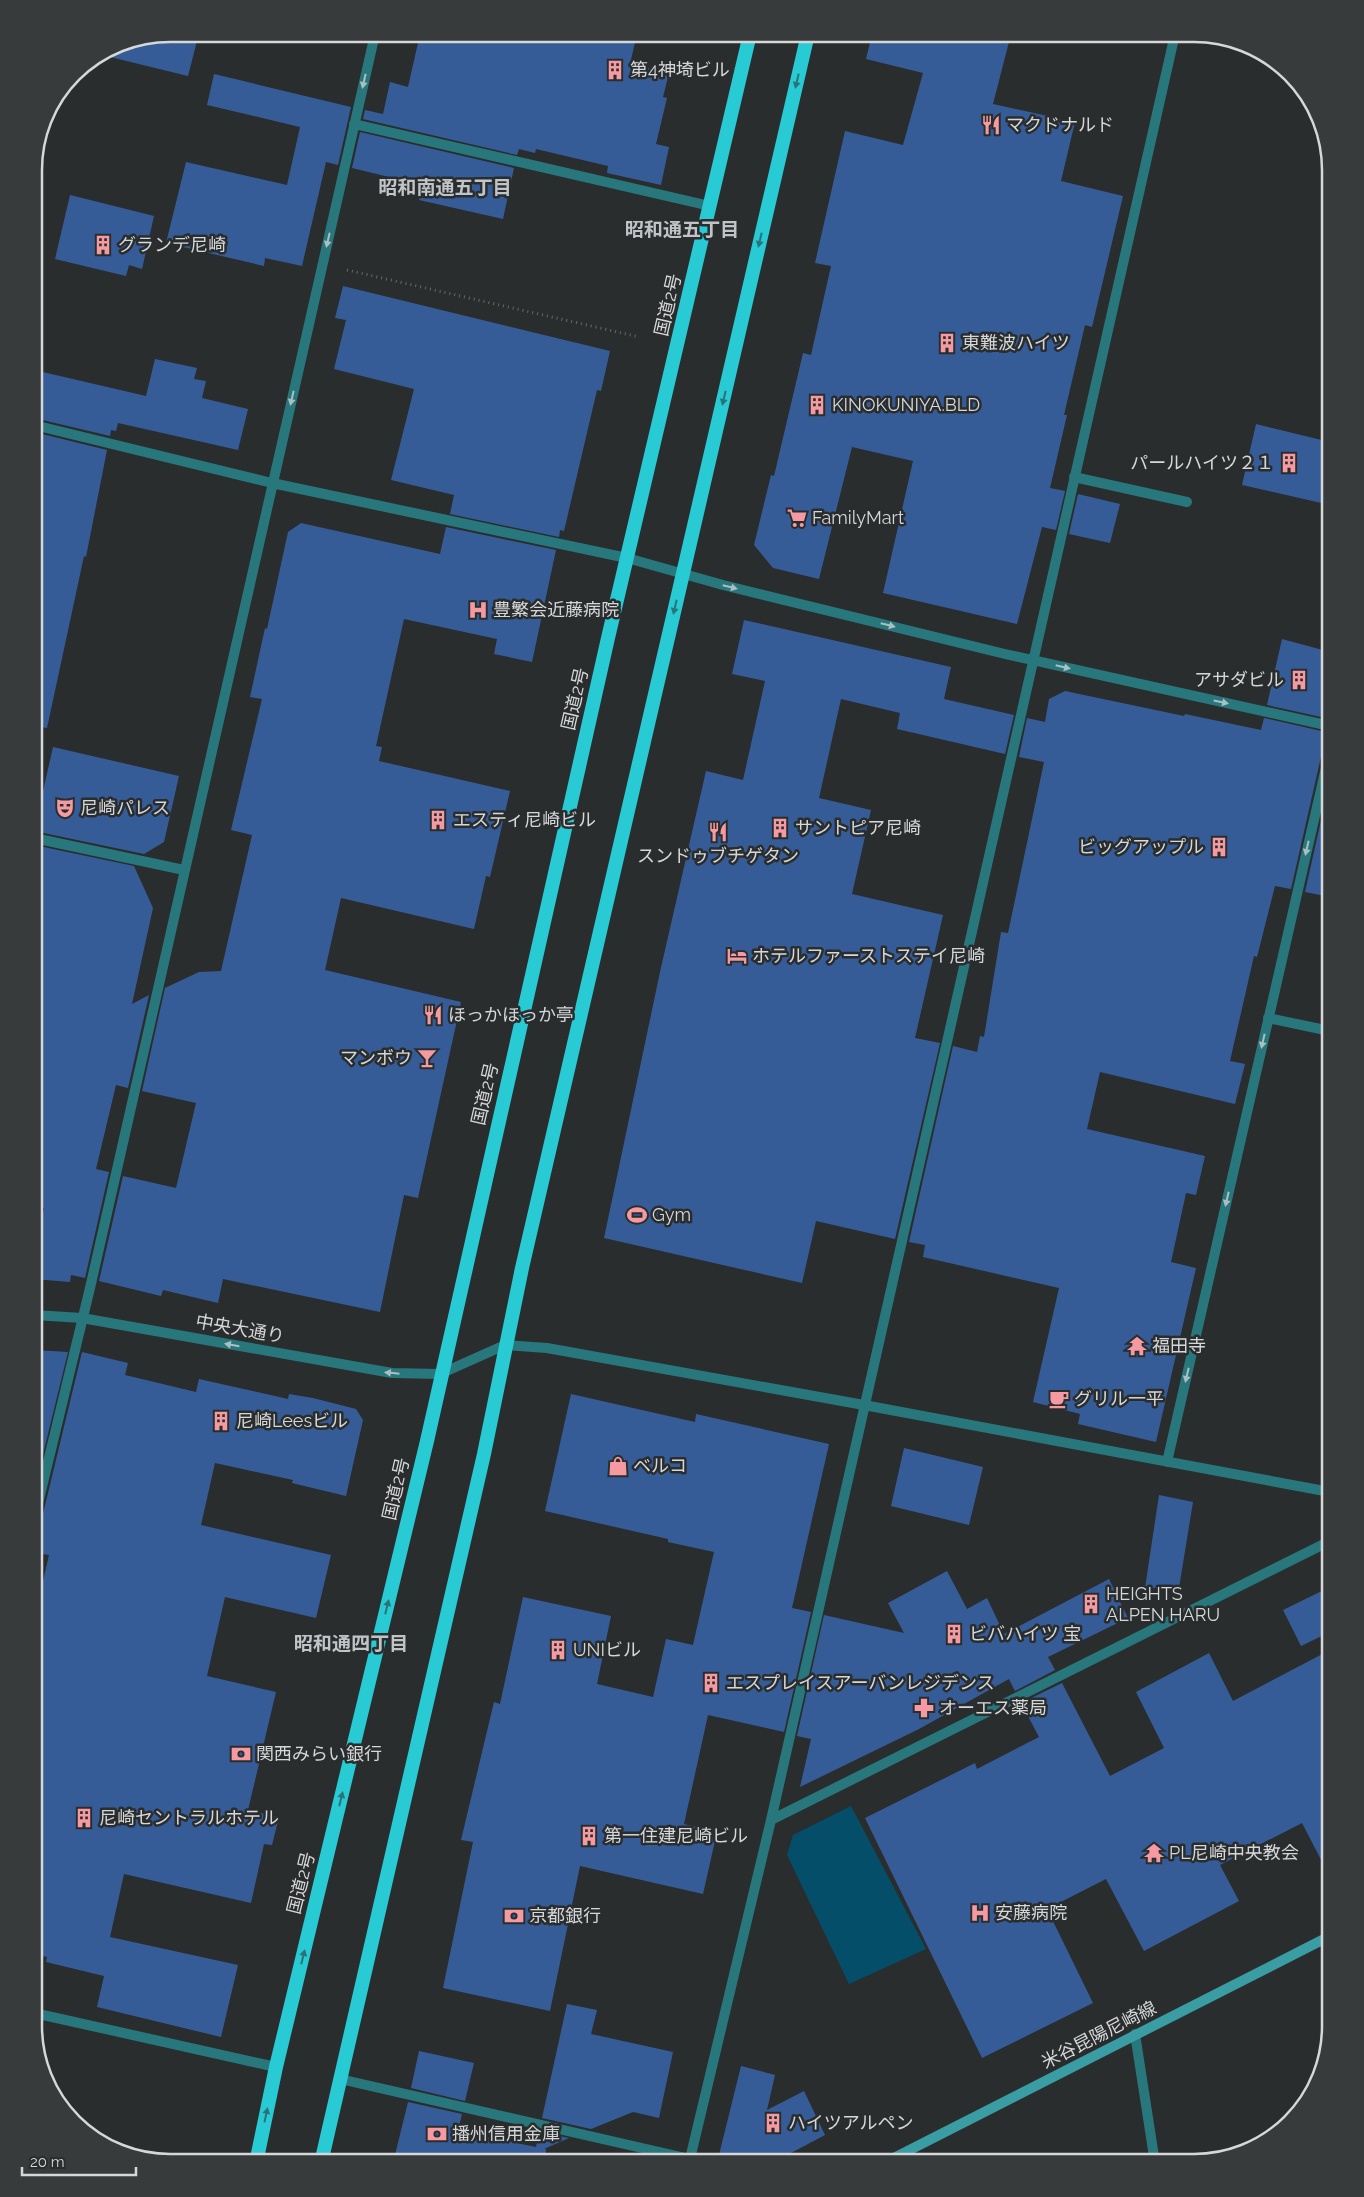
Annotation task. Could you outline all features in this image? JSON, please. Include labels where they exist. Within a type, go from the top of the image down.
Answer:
[{"type":"highway","name":"国道2号","points":[[258,2154],[276,2067],[427,1441],[440,1374],[627,558],[748,43]]},
{"type":"highway","points":[[323,2154],[484,1454],[505,1345],[806,43]]},
{"type":"main road","name":"米谷昆陽尼崎線","points":[[903,2154],[965,2124],[1135,2034],[1322,1940]]},
{"type":"street","points":[[42,1485],[373,42]]},
{"type":"street","points":[[692,2154],[771,1820],[1173,43]]},
{"type":"street","points":[[354,124],[710,206]]},
{"type":"street","points":[[43,427],[272,483],[627,558],[723,585],[1033,660],[1322,724]]},
{"type":"street","points":[[1074,477],[1187,502]]},
{"type":"street","points":[[1167,1462],[1322,785]]},
{"type":"street","points":[[43,840],[184,870]]},
{"type":"street","points":[[1268,1018],[1322,1029]]},
{"type":"street","name":"中央大通り","points":[[42,1316],[82,1318],[392,1373],[440,1374]]},
{"type":"street","points":[[440,1374],[505,1345],[547,1348],[864,1404],[1322,1491]]},
{"type":"street","points":[[771,1820],[1322,1545]]},
{"type":"street","points":[[42,2015],[276,2067]]},
{"type":"street","points":[[1135,2034],[1154,2154]]},
{"type":"street","points":[[340,2079],[660,2154]]},
{"type":"path","points":[[322,264],[639,337]]},
{"type":"shaded area","points":[[851,1806],[926,1949],[849,1984],[787,1855],[793,1835]]},
{"type":"building","points":[[170,42],[197,42],[188,76],[111,57],[137,47]]},
{"type":"building","points":[[418,42],[635,42],[630,64],[669,73],[663,97],[667,98],[656,144],[669,147],[661,185],[607,173],[608,166],[536,149],[535,153],[519,149],[517,155],[363,119],[365,110],[383,114],[390,82],[408,87]]},
{"type":"building","points":[[870,43],[1009,43],[993,104],[1075,122],[1061,181],[1123,196],[1092,327],[1085,325],[1064,415],[1067,415],[1050,488],[1065,491],[1056,530],[1042,527],[1017,624],[883,593],[913,461],[852,447],[819,579],[773,568],[754,545],[771,475],[774,476],[803,353],[811,355],[831,266],[815,263],[845,131],[903,145],[923,73],[866,59]]},
{"type":"building","points":[[214,74],[351,107],[338,165],[326,162],[302,266],[265,258],[264,266],[166,243],[186,162],[287,185],[300,127],[207,105]]},
{"type":"building","points":[[360,132],[514,168],[503,219],[419,200],[422,185],[352,168]]},
{"type":"building","name":"グランデ尼崎","points":[[70,195],[154,216],[142,269],[129,265],[126,276],[55,259]]},
{"type":"building","points":[[343,286],[610,351],[601,391],[597,390],[564,531],[560,530],[559,537],[450,514],[454,495],[391,480],[414,389],[334,369],[346,320],[335,318]]},
{"type":"building","points":[[155,359],[197,368],[194,379],[206,381],[202,398],[248,409],[238,450],[118,423],[116,431],[111,430],[110,436],[43,420],[43,372],[146,396]]},
{"type":"building","name":"パールハイツ２１","points":[[1256,424],[1322,440],[1322,503],[1242,485]]},
{"type":"building","points":[[43,434],[107,450],[86,557],[84,556],[47,728],[43,727]]},
{"type":"building","points":[[1078,494],[1120,504],[1110,543],[1069,534]]},
{"type":"building","points":[[301,523],[440,554],[446,527],[556,550],[532,662],[494,654],[497,639],[404,619],[376,746],[382,747],[379,761],[510,791],[490,877],[486,876],[474,929],[341,898],[325,970],[461,1002],[418,1198],[404,1195],[380,1312],[223,1279],[218,1303],[163,1290],[161,1296],[99,1281],[123,1176],[176,1188],[196,1103],[142,1091],[165,988],[199,972],[221,971],[252,835],[231,830],[262,699],[250,697],[288,532]]},
{"type":"building","points":[[744,620],[951,667],[944,699],[1014,715],[1005,754],[897,729],[900,713],[841,699],[819,798],[871,810],[852,894],[943,915],[915,1038],[940,1043],[895,1239],[816,1221],[802,1283],[604,1238],[660,972],[706,771],[743,780],[765,681],[732,674]]},
{"type":"building","name":"アサダビル","points":[[1282,639],[1322,650],[1322,717],[1267,705]]},
{"type":"building","points":[[1065,691],[1261,730],[1264,718],[1322,731],[1322,752],[1291,889],[1275,886],[1257,957],[1254,956],[1230,1061],[1245,1064],[1235,1104],[1100,1072],[1087,1129],[1205,1156],[1196,1195],[1186,1193],[1171,1262],[1196,1268],[1156,1442],[1078,1424],[1080,1414],[1033,1402],[1059,1288],[923,1257],[925,1245],[909,1242],[953,1046],[977,1052],[980,1036],[984,1037],[1001,932],[1008,933],[1044,762],[1019,757],[1027,718],[1045,722],[1049,699]]},
{"type":"building","points":[[53,747],[179,776],[164,842],[144,854],[43,833],[43,793]]},
{"type":"building","points":[[1322,816],[1322,895],[1305,892]]},
{"type":"building","points":[[43,847],[134,866],[153,908],[132,1004],[149,995],[128,1088],[116,1085],[96,1169],[109,1172],[85,1278],[71,1275],[70,1282],[42,1280],[44,1208],[42,1208]]},
{"type":"building","points":[[42,1350],[68,1352],[42,1457]]},
{"type":"building","points":[[82,1352],[128,1363],[125,1375],[196,1392],[199,1379],[288,1399],[289,1394],[313,1398],[356,1409],[363,1420],[346,1496],[292,1483],[293,1480],[215,1463],[201,1525],[331,1555],[316,1618],[225,1597],[207,1676],[276,1692],[248,1810],[279,1817],[272,1845],[264,1844],[251,1903],[124,1874],[110,1937],[238,1965],[221,2037],[97,2007],[104,1976],[46,1962],[47,1957],[42,1956],[42,1584],[49,1555],[42,1554],[42,1517]]},
{"type":"building","points":[[571,1394],[695,1422],[696,1414],[829,1444],[792,1608],[811,1612],[784,1732],[708,1715],[684,1824],[717,1832],[703,1894],[580,1866],[550,2011],[443,1988],[473,1842],[461,1840],[494,1702],[500,1704],[523,1597],[611,1616],[597,1684],[653,1697],[666,1639],[693,1645],[714,1552],[668,1542],[668,1539],[545,1511]]},
{"type":"building","points":[[904,1448],[983,1467],[969,1525],[891,1506]]},
{"type":"building","points":[[1159,1495],[1193,1502],[1179,1588],[1145,1588]]},
{"type":"building","points":[[947,1571],[967,1609],[987,1598],[1004,1634],[1109,1579],[1128,1618],[1048,1657],[1055,1670],[1015,1691],[1009,1679],[919,1729],[800,1787],[811,1739],[797,1736],[824,1615],[904,1633],[888,1603]]},
{"type":"building","points":[[1322,1591],[1322,1636],[1301,1646],[1283,1610]]},
{"type":"building","points":[[1209,1653],[1233,1701],[1322,1654],[1322,1862],[1302,1823],[1220,1865],[1239,1901],[1144,1951],[1106,1879],[1047,1909],[1093,2003],[982,2058],[865,1818],[975,1763],[977,1769],[1039,1737],[1021,1703],[1062,1683],[1110,1776],[1164,1748],[1136,1692]]},
{"type":"building","points":[[567,2004],[597,2010],[591,2034],[673,2052],[659,2118],[633,2112],[591,2129],[542,2118]]},
{"type":"building","points":[[419,2051],[474,2063],[465,2101],[411,2088]]},
{"type":"building","name":"ハイツアルペン","points":[[741,2066],[775,2075],[767,2110],[804,2091],[825,2135],[789,2154],[719,2154]]},
{"type":"building","name":"播州信用金庫","points":[[408,2102],[462,2114],[458,2131],[536,2147],[539,2132],[569,2138],[544,2149],[546,2149],[546,2154],[395,2154]]},
{"type":"place","name":"第4神埼ビル","points":[[615,70]]},
{"type":"place","name":"マクドナルド","points":[[991,125]]},
{"type":"place","name":"グランデ尼崎","points":[[103,245]]},
{"type":"place","name":"東難波ハイツ","points":[[947,343]]},
{"type":"place","name":"KINOKUNIYA.BLD","points":[[817,405]]},
{"type":"place","name":"パールハイツ２１","points":[[1289,463]]},
{"type":"place","name":"FamilyMart","points":[[797,518]]},
{"type":"place","name":"豊繁会近藤病院","points":[[478,610]]},
{"type":"place","name":"アサダビル","points":[[1299,680]]},
{"type":"place","name":"尼崎パレス","points":[[65,808]]},
{"type":"place","name":"エスティ尼崎ビル","points":[[438,820]]},
{"type":"place","name":"サントピア尼崎","points":[[780,828]]},
{"type":"place","name":"スンドゥブチゲタン","points":[[718,832]]},
{"type":"place","name":"ビッグアップル","points":[[1219,847]]},
{"type":"place","name":"ホテルファーストステイ尼崎","points":[[737,956]]},
{"type":"place","name":"ほっかほっか亭","points":[[433,1015]]},
{"type":"place","name":"マンボウ","points":[[427,1058]]},
{"type":"place","name":"Gym","points":[[637,1215]]},
{"type":"place","name":"福田寺","points":[[1137,1346]]},
{"type":"place","name":"グリル一平","points":[[1059,1399]]},
{"type":"place","name":"尼崎Leesビル","points":[[221,1421]]},
{"type":"place","name":"ベルコ","points":[[618,1466]]},
{"type":"place","name":"HEIGHTS ALPEN HARU","points":[[1091,1604]]},
{"type":"place","name":"ビバハイツ 宝","points":[[954,1634]]},
{"type":"place","name":"UNIビル","points":[[558,1650]]},
{"type":"place","name":"エスプレイスアーバンレジデンス","points":[[711,1683]]},
{"type":"place","name":"オーエス薬局","points":[[924,1708]]},
{"type":"place","name":"関西みらい銀行","points":[[241,1754]]},
{"type":"place","name":"尼崎セントラルホテル","points":[[84,1818]]},
{"type":"place","name":"第一住建尼崎ビル","points":[[589,1836]]},
{"type":"place","name":"PL尼崎中央教会","points":[[1154,1853]]},
{"type":"place","name":"安藤病院","points":[[980,1913]]},
{"type":"place","name":"京都銀行","points":[[514,1916]]},
{"type":"place","name":"ハイツアルペン","points":[[773,2123]]},
{"type":"place","name":"播州信用金庫","points":[[437,2134]]},
{"type":"district","name":"昭和南通五丁目","points":[[445,187]]},
{"type":"district","name":"昭和通五丁目","points":[[682,229]]},
{"type":"district","name":"昭和通四丁目","points":[[351,1643]]}]
